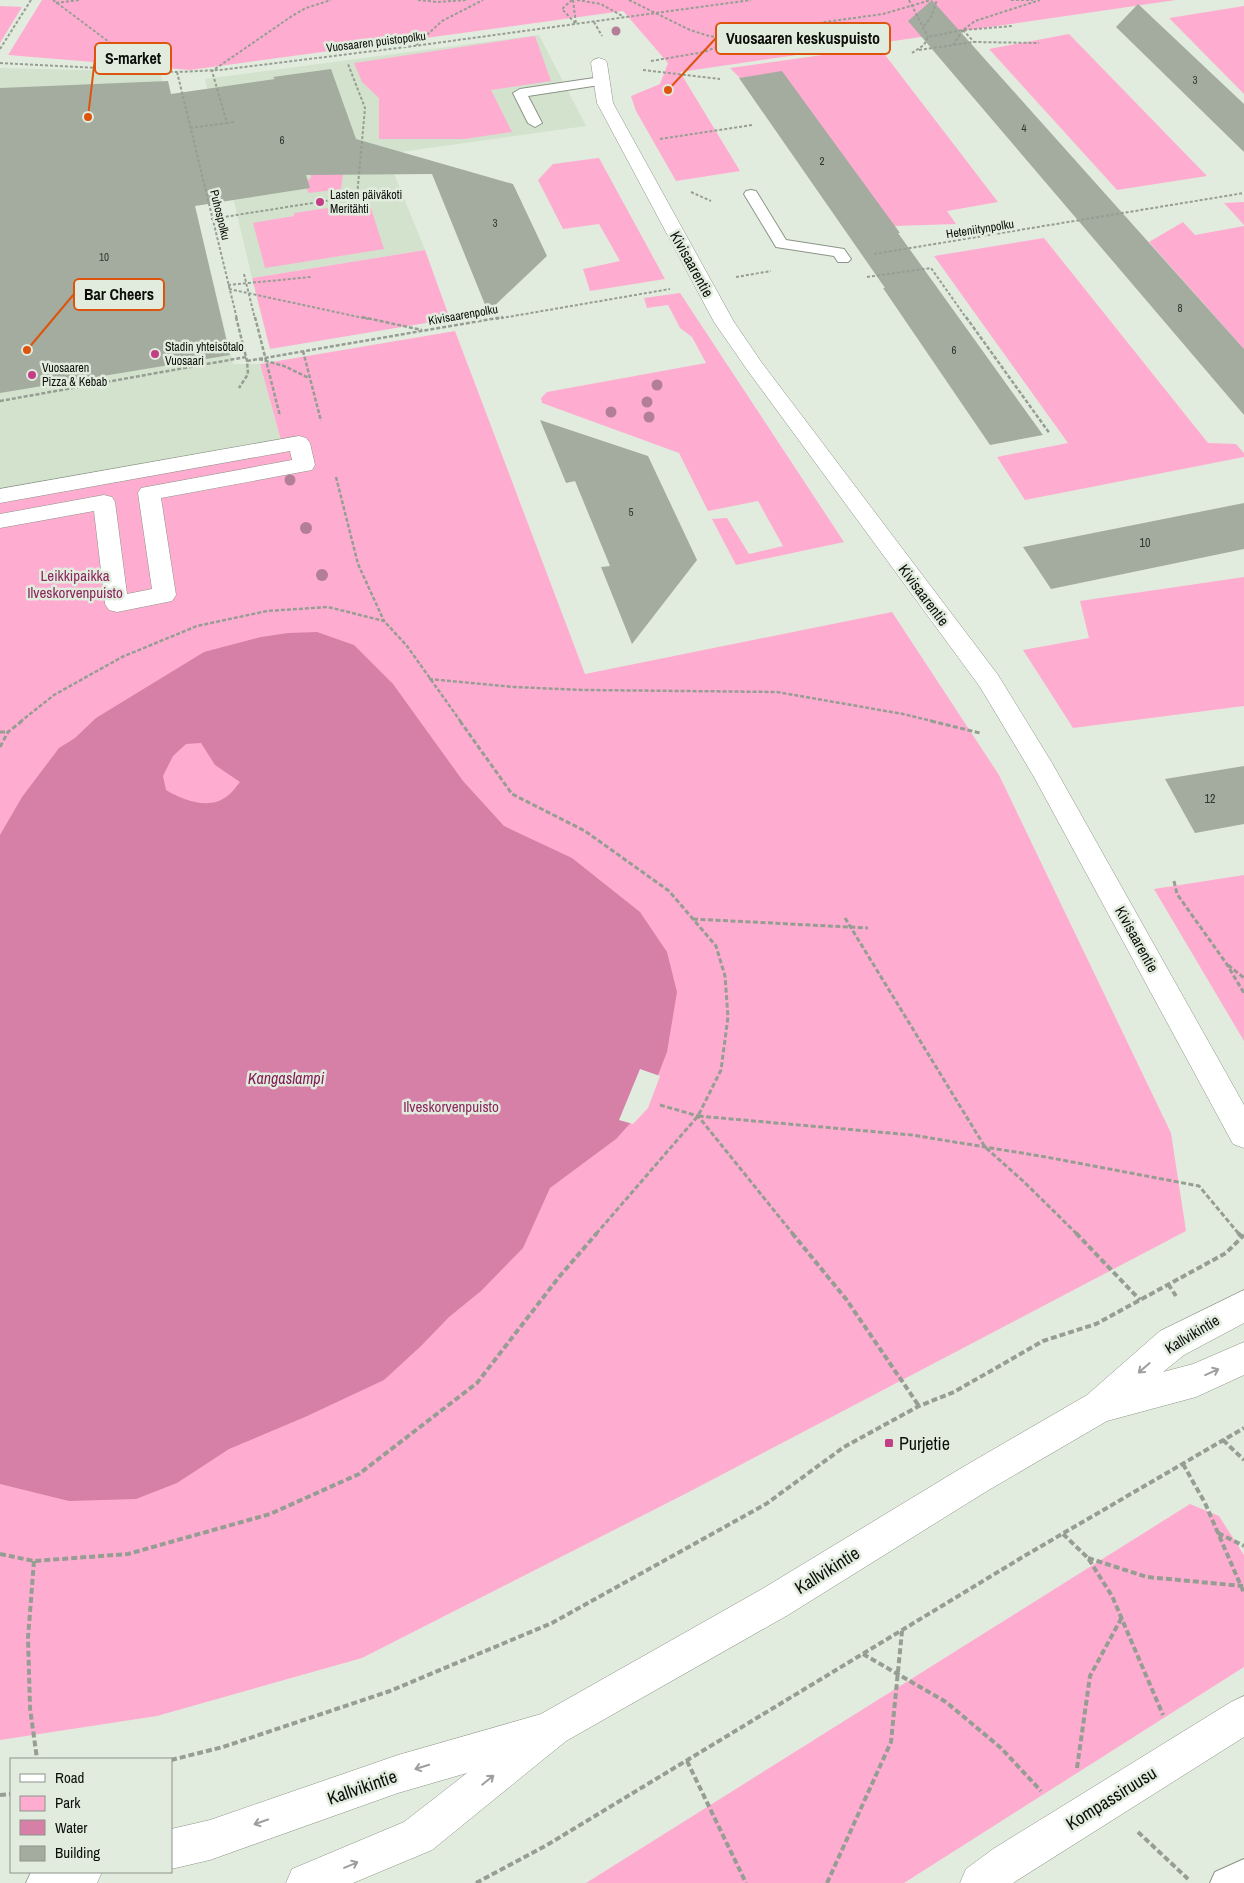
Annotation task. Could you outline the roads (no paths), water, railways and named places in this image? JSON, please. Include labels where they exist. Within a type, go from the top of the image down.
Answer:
[{"type":"street","name":"Kivisaarentie","points":[[600,72],[605,103],[724,322],[755,367],[989,681],[1028,747],[1244,1134]]},
{"type":"street","points":[[0,496],[299,443],[304,465],[149,493],[164,595],[117,604],[104,502],[0,521]]},
{"type":"street","name":"Kallvikintie","points":[[306,1883],[418,1836],[553,1728],[775,1602],[982,1474],[1099,1407],[1172,1343],[1244,1306]]},
{"type":"street","name":"Kallvikintie","points":[[1099,1407],[1196,1380],[1244,1358]]},
{"type":"street","name":"Kompassiruusu","points":[[980,1883],[1007,1863],[1244,1715]]},
{"type":"street","name":"Kallvikintie","points":[[172,1850],[210,1840],[398,1774],[553,1728]]},
{"type":"street","points":[[46,1883],[79,1873]]},
{"type":"lane","points":[[535,124],[520,93],[600,72]]},
{"type":"lane","points":[[751,194],[781,244],[839,252],[843,259]]},
{"type":"lane","points":[[1226,1883],[1244,1875]]},
{"type":"water","name":"Kangaslampi","points":[[317,632],[354,645],[393,684],[463,781],[504,826],[572,858],[640,912],[667,952],[677,992],[667,1052],[646,1106],[616,1139],[550,1188],[523,1248],[481,1291],[449,1317],[384,1380],[305,1417],[229,1449],[177,1483],[136,1499],[69,1501],[0,1484],[0,835],[22,797],[59,748],[75,738],[96,718],[204,652],[261,637],[288,633]],"holes":[[[201,743],[215,765],[240,782],[230,794],[219,801],[212,803],[196,802],[166,790],[163,776],[173,756],[186,744]]]},
{"type":"place","name":"Vuosaaren keskuspuisto","points":[[668,90]]},
{"type":"place","name":"S-market","points":[[88,117]]},
{"type":"place","name":"Lasten päiväkoti Meritähti","points":[[320,202]]},
{"type":"place","name":"Bar Cheers","points":[[27,350]]},
{"type":"place","name":"Stadin yhteisötalo Vuosaari","points":[[155,354]]},
{"type":"place","name":"Vuosaaren Pizza & Kebab","points":[[32,375]]},
{"type":"place","name":"Purjetie","points":[[889,1443]]},
{"type":"park label","name":"Leikkipaikka Ilveskorvenpuisto","points":[[75,584]]},
{"type":"park label","name":"Ilveskorvenpuisto","points":[[451,1106]]}]
